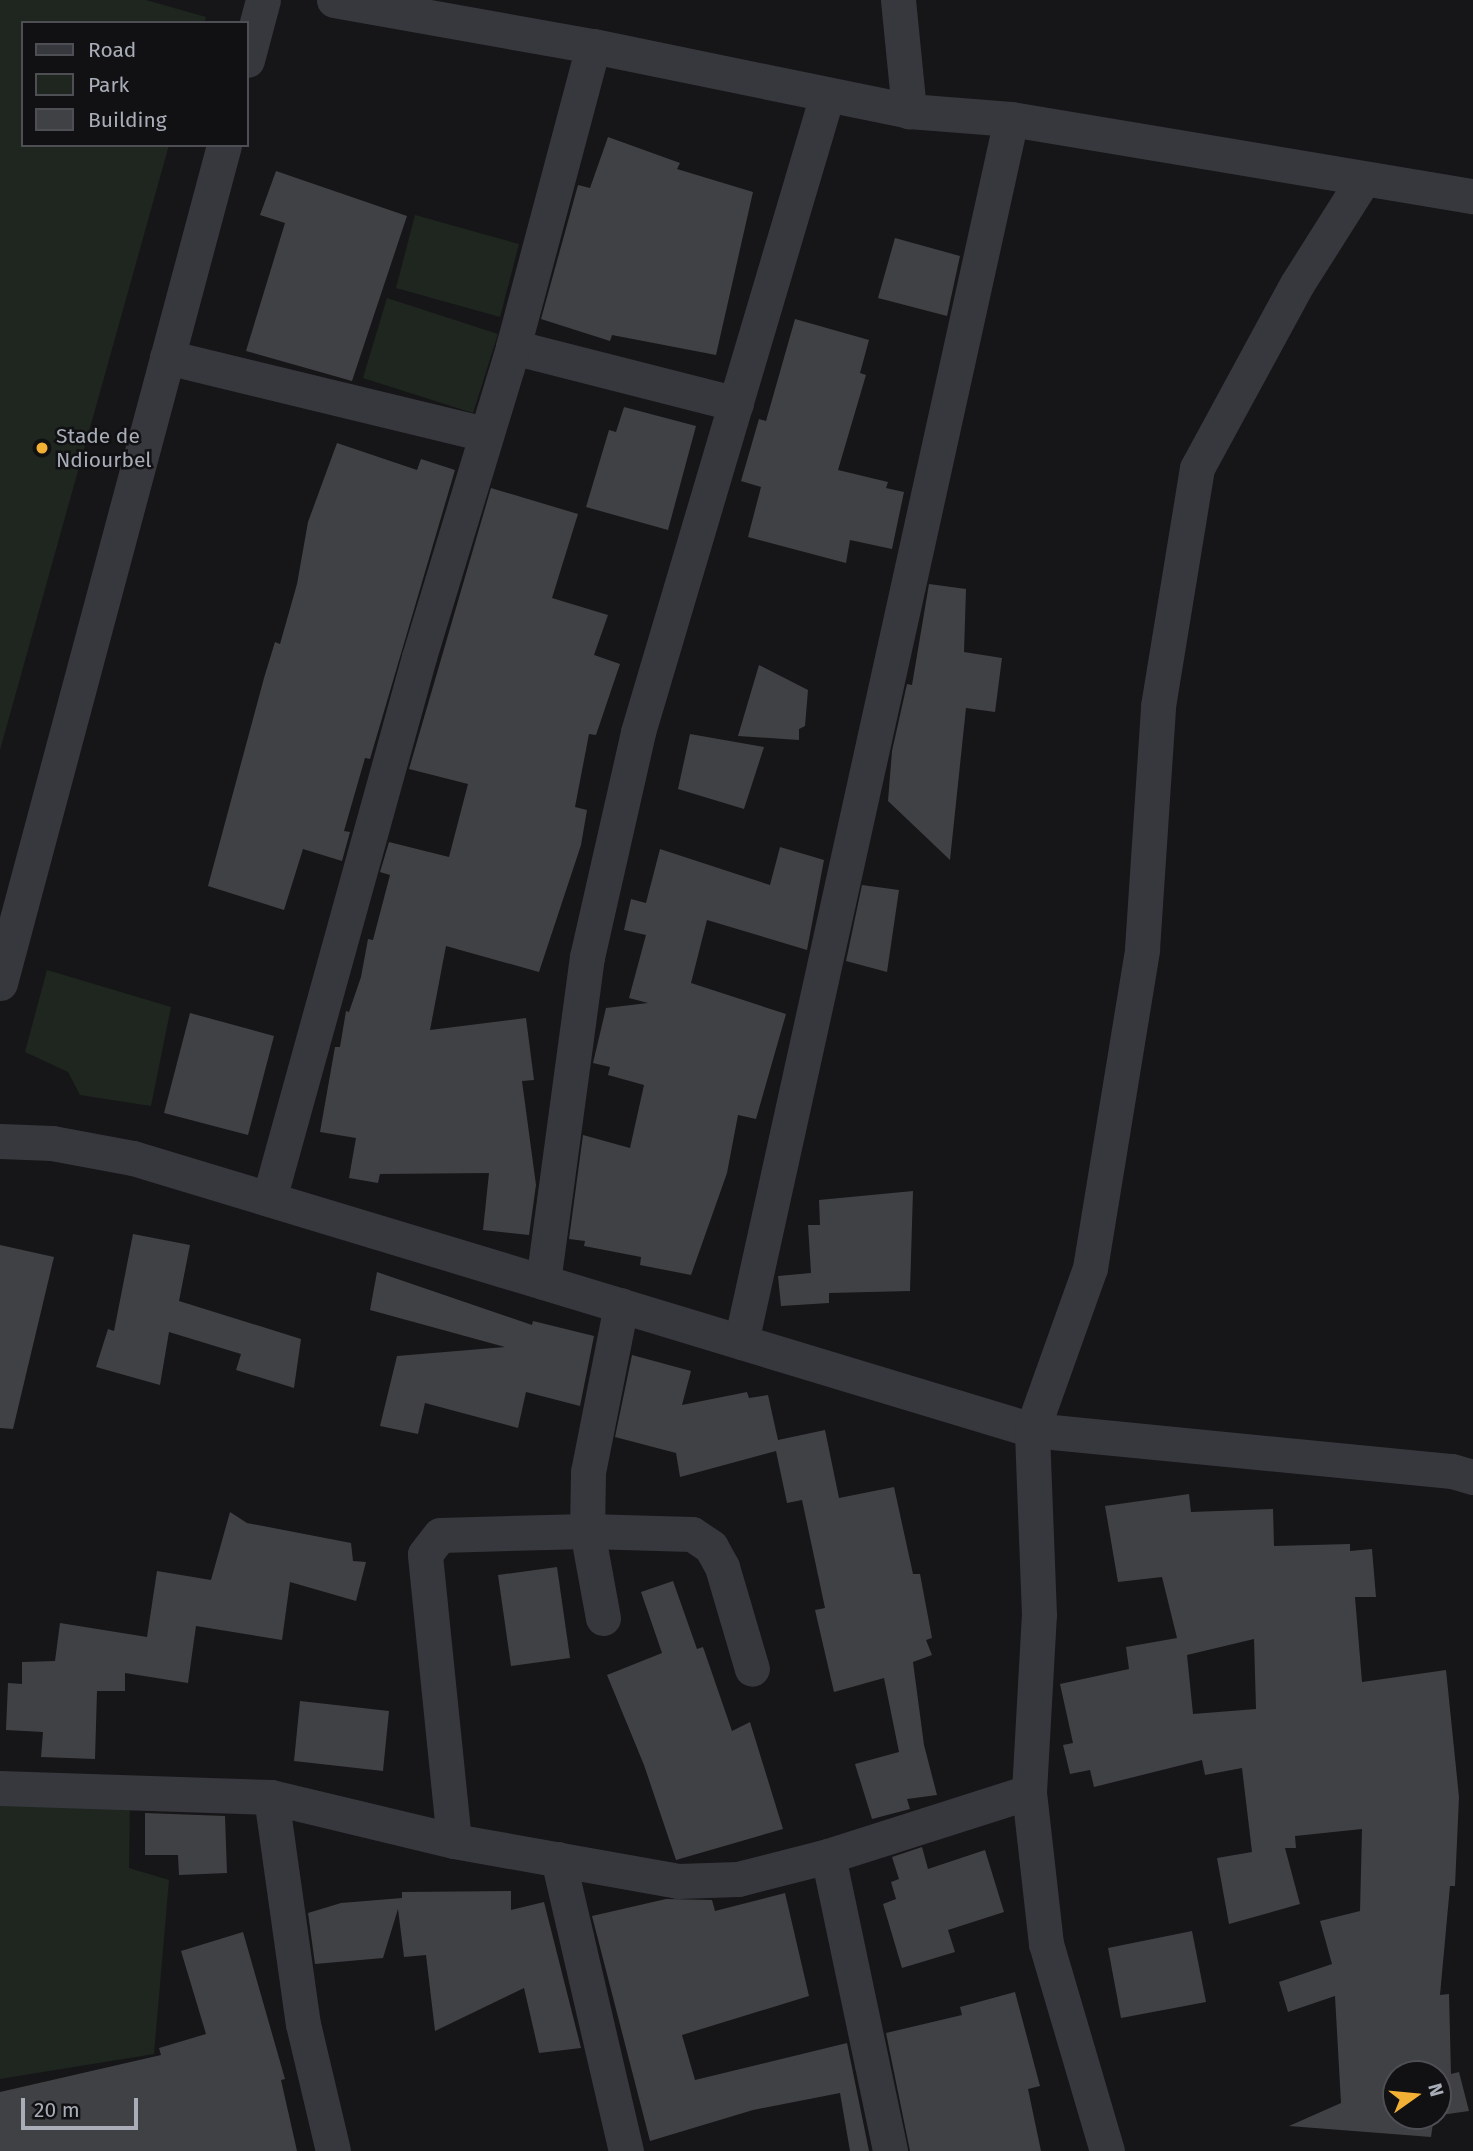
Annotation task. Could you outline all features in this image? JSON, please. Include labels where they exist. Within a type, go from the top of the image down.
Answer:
[{"type":"street","points":[[248,56],[263,0]]},
{"type":"street","points":[[334,0],[593,46],[909,111],[1011,120],[1362,181],[1473,196]]},
{"type":"street","points":[[898,0],[909,111]]},
{"type":"street","points":[[269,1199],[485,434],[513,347],[593,46]]},
{"type":"street","points":[[543,1282],[587,957],[638,732],[827,94]]},
{"type":"street","points":[[741,1342],[1011,120]]},
{"type":"street","points":[[0,983],[223,147]]},
{"type":"street","points":[[1107,2151],[1046,1944],[1028,1792],[1039,1615],[1032,1430],[1090,1268],[1142,949],[1158,706],[1197,468],[1297,284],[1362,181]]},
{"type":"street","points":[[513,347],[736,404]]},
{"type":"street","points":[[167,357],[485,434]]},
{"type":"street","points":[[0,1141],[92,1149],[269,1199],[1032,1430],[1451,1471],[1473,1477]]},
{"type":"street","points":[[603,1618],[587,1531],[588,1472],[621,1306]]},
{"type":"street","points":[[454,1841],[425,1563],[428,1546],[449,1533],[680,1532],[702,1539],[722,1567],[752,1669]]},
{"type":"street","points":[[0,1788],[271,1797],[454,1841],[678,1881],[738,1879],[828,1856],[1028,1792]]},
{"type":"street","points":[[271,1797],[303,2024],[333,2151]]},
{"type":"street","points":[[828,1856],[890,2151]]},
{"type":"street","points":[[558,1859],[626,2151]]},
{"type":"green space","name":"Stade de Ndiourbel","points":[[0,0],[146,0],[206,17],[205,21],[21,21],[21,147],[168,147],[0,750]]},
{"type":"green space","points":[[415,215],[519,244],[500,317],[396,288]]},
{"type":"green space","points":[[387,298],[498,334],[473,413],[363,378]]},
{"type":"green space","points":[[47,970],[171,1007],[151,1106],[80,1095],[68,1072],[25,1052]]},
{"type":"green space","points":[[130,1800],[129,1868],[169,1880],[154,2054],[0,2079],[0,1801]]},
{"type":"building","points":[[608,137],[680,163],[677,169],[753,192],[716,355],[612,335],[610,341],[541,319],[578,185],[590,188]]},
{"type":"building","points":[[276,171],[407,216],[352,381],[246,351],[285,223],[260,215]]},
{"type":"building","points":[[895,238],[960,256],[947,316],[878,298]]},
{"type":"building","points":[[795,319],[869,340],[860,373],[866,375],[838,470],[888,482],[886,488],[904,492],[892,549],[850,540],[846,563],[748,537],[761,487],[741,481],[759,419],[766,421]]},
{"type":"building","points":[[624,407],[696,426],[668,530],[586,507],[609,430],[616,432]]},
{"type":"building","points":[[337,443],[417,470],[421,459],[455,470],[370,759],[365,758],[344,831],[350,832],[342,861],[303,849],[284,910],[208,886],[264,678],[275,642],[280,644],[297,584],[308,522]]},
{"type":"building","points":[[491,488],[578,514],[552,598],[608,615],[594,655],[620,664],[596,735],[589,734],[575,807],[587,810],[581,845],[539,972],[446,946],[430,1030],[526,1018],[534,1080],[522,1081],[536,1185],[529,1235],[483,1230],[489,1173],[380,1174],[378,1183],[349,1178],[356,1138],[320,1132],[335,1047],[340,1047],[346,1011],[349,1012],[361,977],[368,939],[373,940],[390,875],[380,872],[389,842],[449,857],[468,784],[409,769]]},
{"type":"building","points":[[929,584],[966,589],[964,652],[1002,658],[995,712],[966,708],[950,860],[888,801],[892,751],[907,684],[912,685]]},
{"type":"building","points":[[759,665],[808,690],[805,726],[799,729],[799,740],[738,736]]},
{"type":"building","points":[[690,734],[764,747],[744,809],[678,789]]},
{"type":"building","points":[[780,847],[824,860],[807,950],[707,920],[691,983],[786,1014],[756,1119],[738,1115],[727,1173],[691,1275],[640,1265],[641,1257],[584,1246],[585,1241],[569,1239],[583,1135],[630,1148],[644,1085],[608,1075],[610,1067],[593,1063],[606,1008],[648,1003],[629,998],[646,935],[624,930],[631,899],[646,903],[660,849],[770,885]]},
{"type":"building","points":[[862,885],[899,890],[887,972],[846,961]]},
{"type":"building","points":[[190,1013],[274,1036],[248,1135],[164,1113]]},
{"type":"building","points":[[913,1191],[910,1291],[829,1293],[829,1303],[781,1306],[778,1276],[811,1273],[808,1225],[820,1225],[819,1200]]},
{"type":"building","points":[[133,1234],[190,1245],[179,1301],[301,1339],[294,1388],[236,1370],[241,1354],[169,1332],[160,1385],[96,1367],[108,1329],[114,1331]]},
{"type":"building","points":[[0,1245],[54,1257],[13,1429],[0,1428]]},
{"type":"building","points":[[377,1272],[532,1325],[533,1321],[594,1336],[580,1406],[526,1392],[518,1428],[425,1403],[418,1434],[380,1426],[397,1356],[505,1347],[370,1310]]},
{"type":"building","points":[[632,1355],[691,1371],[682,1405],[747,1392],[749,1398],[768,1395],[778,1440],[825,1430],[839,1498],[894,1487],[913,1574],[920,1574],[932,1638],[926,1640],[932,1655],[913,1662],[924,1745],[937,1795],[907,1799],[910,1809],[872,1819],[855,1764],[899,1752],[884,1678],[834,1692],[815,1610],[825,1608],[802,1500],[787,1503],[776,1451],[680,1477],[676,1453],[615,1437]]},
{"type":"building","points":[[1189,1494],[1191,1512],[1273,1509],[1274,1546],[1350,1544],[1350,1551],[1372,1549],[1376,1597],[1355,1597],[1362,1682],[1446,1670],[1459,1797],[1455,1886],[1450,1886],[1440,1995],[1449,1994],[1451,2060],[1382,2060],[1382,2130],[1432,2130],[1431,2137],[1289,2126],[1341,2103],[1335,1996],[1288,2012],[1279,1982],[1332,1964],[1320,1921],[1360,1911],[1362,1829],[1295,1836],[1296,1848],[1285,1848],[1300,1904],[1229,1924],[1217,1858],[1252,1852],[1242,1768],[1205,1775],[1202,1760],[1094,1787],[1090,1770],[1070,1774],[1063,1745],[1073,1743],[1060,1684],[1129,1669],[1126,1647],[1177,1638],[1162,1577],[1118,1582],[1105,1506]],"holes":[[[1254,1639],[1256,1709],[1193,1714],[1187,1655]]]},
{"type":"building","points":[[230,1512],[247,1523],[351,1543],[353,1561],[366,1562],[356,1601],[290,1582],[282,1640],[196,1626],[188,1683],[125,1673],[125,1691],[97,1691],[95,1759],[41,1757],[43,1732],[6,1730],[8,1683],[22,1684],[22,1662],[55,1661],[60,1623],[147,1637],[157,1571],[211,1580]]},
{"type":"building","points":[[557,1567],[570,1658],[511,1666],[498,1575]]},
{"type":"building","points":[[673,1581],[697,1649],[703,1647],[732,1731],[750,1722],[783,1829],[676,1860],[644,1765],[607,1675],[662,1653],[641,1592]]},
{"type":"building","points":[[300,1701],[389,1711],[383,1771],[294,1761]]},
{"type":"building","points":[[145,1813],[225,1816],[227,1873],[179,1875],[178,1855],[145,1855]]},
{"type":"building","points":[[922,1847],[928,1869],[985,1850],[1004,1912],[948,1930],[955,1952],[902,1968],[883,1904],[896,1899],[891,1882],[899,1879],[892,1857]]},
{"type":"building","points":[[511,1891],[511,1910],[544,1902],[581,2048],[539,2053],[524,1988],[435,2031],[426,1955],[404,1957],[398,1909],[383,1958],[315,1964],[308,1913],[341,1903],[402,1898],[402,1892]]},
{"type":"building","points":[[785,1893],[809,1996],[682,2035],[695,2080],[847,2043],[869,2151],[850,2151],[840,2093],[753,2110],[650,2141],[592,1916],[666,1899],[712,1900],[715,1911]]},
{"type":"building","points":[[1192,1931],[1206,2002],[1121,2018],[1108,1948]]},
{"type":"building","points":[[243,1932],[285,2079],[281,2080],[297,2151],[0,2151],[0,2092],[161,2055],[159,2048],[206,2034],[181,1951]]},
{"type":"building","points":[[1015,1992],[1040,2086],[1028,2089],[1041,2151],[910,2151],[886,2033],[962,2015],[960,2007]]},
{"type":"building","points":[[1459,2072],[1469,2111],[1452,2113],[1452,2074]]},
{"type":"place","name":"Stade de Ndiourbel","points":[[42,448]]}]
